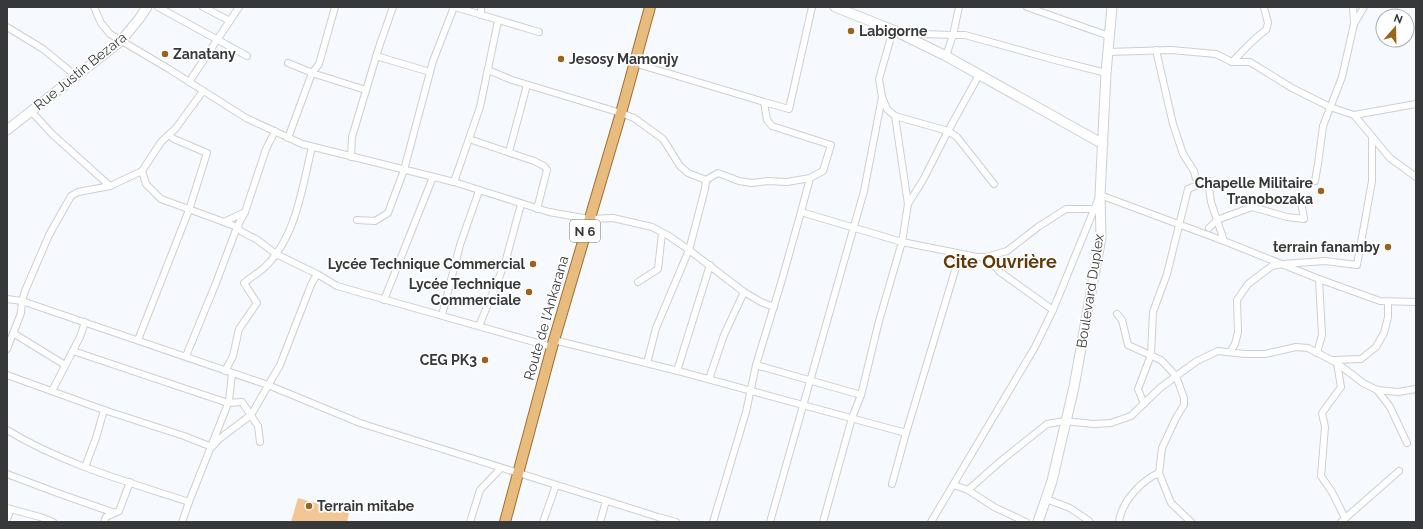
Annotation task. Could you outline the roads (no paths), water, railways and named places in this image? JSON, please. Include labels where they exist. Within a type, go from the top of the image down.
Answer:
[{"type":"main road","name":"Route de l'Ankarana","points":[[505,522],[553,344],[621,113],[650,7]]},
{"type":"street","points":[[94,7],[101,23],[110,34],[246,118],[288,138],[312,147],[454,182],[549,212],[589,218],[613,218],[652,227],[689,250],[744,292],[774,308]]},
{"type":"street","name":"Rue Justin Bezara","points":[[7,130],[121,41],[139,20],[147,7]]},
{"type":"street","points":[[158,7],[247,56]]},
{"type":"street","points":[[203,7],[230,21]]},
{"type":"street","points":[[189,82],[239,7]]},
{"type":"street","points":[[288,138],[312,73],[319,64],[335,7]]},
{"type":"street","points":[[351,157],[352,137],[376,56],[393,7]]},
{"type":"street","points":[[357,220],[375,221],[388,213],[404,170],[430,72],[455,7],[498,21],[540,32]]},
{"type":"street","points":[[481,7],[481,16]]},
{"type":"street","points":[[634,63],[789,109],[812,7]]},
{"type":"street","points":[[835,7],[893,30],[946,56],[1102,144]]},
{"type":"street","points":[[946,56],[953,35],[959,7]]},
{"type":"street","points":[[1027,7],[1110,36]]},
{"type":"street","name":"Boulevard Duplex","points":[[1038,522],[1052,481],[1074,387],[1101,237],[1100,195],[1102,144],[1112,7]]},
{"type":"street","points":[[1232,62],[1266,30],[1268,23],[1264,7]]},
{"type":"street","points":[[1315,181],[1323,126],[1342,77],[1354,24],[1353,7]]},
{"type":"street","points":[[1354,24],[1364,7]]},
{"type":"street","points":[[454,182],[480,106],[498,21]]},
{"type":"street","points":[[7,27],[43,48],[76,76]]},
{"type":"street","points":[[893,30],[921,34],[965,35],[1106,73]]},
{"type":"street","points":[[893,30],[879,79],[882,97],[887,109],[895,116],[948,131],[957,137],[994,184]]},
{"type":"street","points":[[1156,50],[1173,124],[1183,154],[1194,171],[1196,179],[1208,181]]},
{"type":"street","points":[[1108,52],[1156,50],[1216,54],[1232,62],[1250,62],[1292,88],[1330,107],[1354,115],[1416,104]]},
{"type":"street","points":[[376,56],[430,72]]},
{"type":"street","points":[[288,63],[312,73],[366,90]]},
{"type":"street","points":[[488,70],[527,85],[634,118],[663,139],[680,166],[688,173],[706,180],[718,174],[739,181],[752,183],[768,181],[787,182],[810,178],[823,171],[831,145],[772,126],[767,120],[764,102]]},
{"type":"street","points":[[908,204],[924,180],[948,131],[979,75]]},
{"type":"street","points":[[509,152],[527,85]]},
{"type":"street","points":[[7,349],[21,313],[22,301],[49,235],[70,196],[78,192],[110,186],[142,171],[161,142],[176,128],[203,91]]},
{"type":"street","points":[[770,522],[864,191],[882,97]]},
{"type":"street","points":[[31,111],[52,134],[110,186]]},
{"type":"street","points":[[1354,115],[1390,158],[1416,177]]},
{"type":"street","points":[[823,522],[852,418],[861,395],[879,321],[902,242],[908,204],[895,116]]},
{"type":"street","points":[[186,356],[244,212],[266,149],[275,131]]},
{"type":"street","points":[[138,340],[189,210],[207,153],[174,139],[169,135]]},
{"type":"street","points":[[1230,352],[1235,344],[1238,332],[1237,300],[1248,284],[1272,266],[1282,264],[1325,262],[1357,265],[1372,181],[1372,137]]},
{"type":"street","points":[[469,139],[509,152],[544,166],[547,170],[537,209]]},
{"type":"street","points":[[225,371],[233,356],[239,329],[257,303],[244,283],[264,268],[276,254],[289,233],[297,209],[312,147]]},
{"type":"street","points":[[142,171],[146,184],[161,199],[237,227],[242,232],[256,239],[276,254],[317,274],[337,286],[479,326],[553,344],[677,370],[906,433]]},
{"type":"street","points":[[384,300],[433,177]]},
{"type":"street","points":[[713,522],[746,412],[756,365],[774,308],[810,178]]},
{"type":"street","points":[[647,364],[656,328],[689,250],[706,180]]},
{"type":"street","points":[[1208,181],[1210,202],[1224,241]]},
{"type":"street","points":[[1144,404],[1138,389],[1150,355],[1153,312],[1167,274],[1188,189],[1208,181]]},
{"type":"street","points":[[442,315],[460,245],[479,191]]},
{"type":"street","points":[[931,522],[1035,346],[1053,310],[1100,195],[1380,301],[1416,302]]},
{"type":"street","points":[[1209,228],[1217,220],[1252,207],[1287,217],[1304,219],[1301,202]]},
{"type":"street","points":[[479,326],[505,263],[520,204]]},
{"type":"street","points":[[801,212],[902,242],[960,254],[986,257],[1007,251],[1038,227],[1066,209],[1093,209]]},
{"type":"street","points":[[224,222],[244,212]]},
{"type":"street","points":[[638,282],[658,269],[662,232]]},
{"type":"street","points":[[892,484],[960,254]]},
{"type":"street","points":[[986,257],[1000,272],[1053,310]]},
{"type":"street","points":[[677,370],[710,265]]},
{"type":"street","points":[[212,447],[219,439],[251,415],[280,365],[311,284],[317,274]]},
{"type":"street","points":[[1317,353],[1322,335],[1319,279]]},
{"type":"street","points":[[708,379],[724,335],[744,292]]},
{"type":"street","points":[[7,299],[22,301],[186,356],[268,385],[360,423],[606,501],[658,520],[676,522]]},
{"type":"street","points":[[1334,362],[1360,359],[1376,346],[1384,333],[1388,317],[1388,302]]},
{"type":"street","points":[[1116,314],[1122,320],[1128,345],[1161,360],[1176,376],[1184,398],[1184,405],[1176,418],[1162,448],[1159,473],[1171,503],[1191,522]]},
{"type":"street","points":[[52,391],[80,337],[85,322]]},
{"type":"street","points":[[13,333],[66,365]]},
{"type":"street","points":[[968,490],[1002,460],[1047,424],[1066,421],[1093,424],[1111,423],[1131,416],[1160,388],[1176,376],[1197,361],[1218,351],[1265,354],[1296,347],[1308,348],[1334,362],[1363,383],[1377,390],[1398,392],[1416,389]]},
{"type":"street","points":[[73,351],[228,403],[242,402],[258,426],[260,442]]},
{"type":"street","points":[[1334,362],[1341,388],[1322,413],[1325,427],[1321,476],[1332,492],[1343,520],[1399,471]]},
{"type":"street","points":[[756,365],[861,395]]},
{"type":"street","points":[[182,522],[228,403],[232,373]]},
{"type":"street","points":[[7,375],[212,447]]},
{"type":"street","points":[[1377,390],[1390,407],[1407,443]]},
{"type":"street","points":[[85,467],[96,438],[104,410]]},
{"type":"street","points":[[7,430],[26,442],[85,467],[189,502]]},
{"type":"street","points":[[470,522],[480,490],[501,468]]},
{"type":"street","points":[[1119,522],[1127,502],[1135,490],[1149,477],[1159,473]]},
{"type":"street","points":[[7,474],[41,488],[115,512]]},
{"type":"street","points":[[104,522],[106,517],[119,511],[130,482]]},
{"type":"street","points":[[543,522],[556,485]]},
{"type":"street","points":[[954,485],[968,490],[994,507],[1026,522]]},
{"type":"street","points":[[1046,499],[1070,508],[1089,521]]},
{"type":"street","points":[[600,522],[606,501]]},
{"type":"street","points":[[7,519],[9,508],[52,522]]},
{"type":"place","name":"Labigorne","points":[[851,31]]},
{"type":"place","name":"Zanatany","points":[[165,54]]},
{"type":"place","name":"Jesosy Mamonjy","points":[[561,59]]},
{"type":"place","name":"Chapelle Militaire Tranobozaka","points":[[1321,191]]},
{"type":"place","name":"terrain fanamby","points":[[1388,247]]},
{"type":"place","name":"Lycée Technique Commercial","points":[[533,264]]},
{"type":"place","name":"Lycée Technique Commerciale","points":[[529,292]]},
{"type":"place","name":"CEG PK3","points":[[485,360]]},
{"type":"place","name":"Terrain mitabe","points":[[309,506]]},
{"type":"district","name":"Cite Ouvrière","points":[[1000,261]]}]
